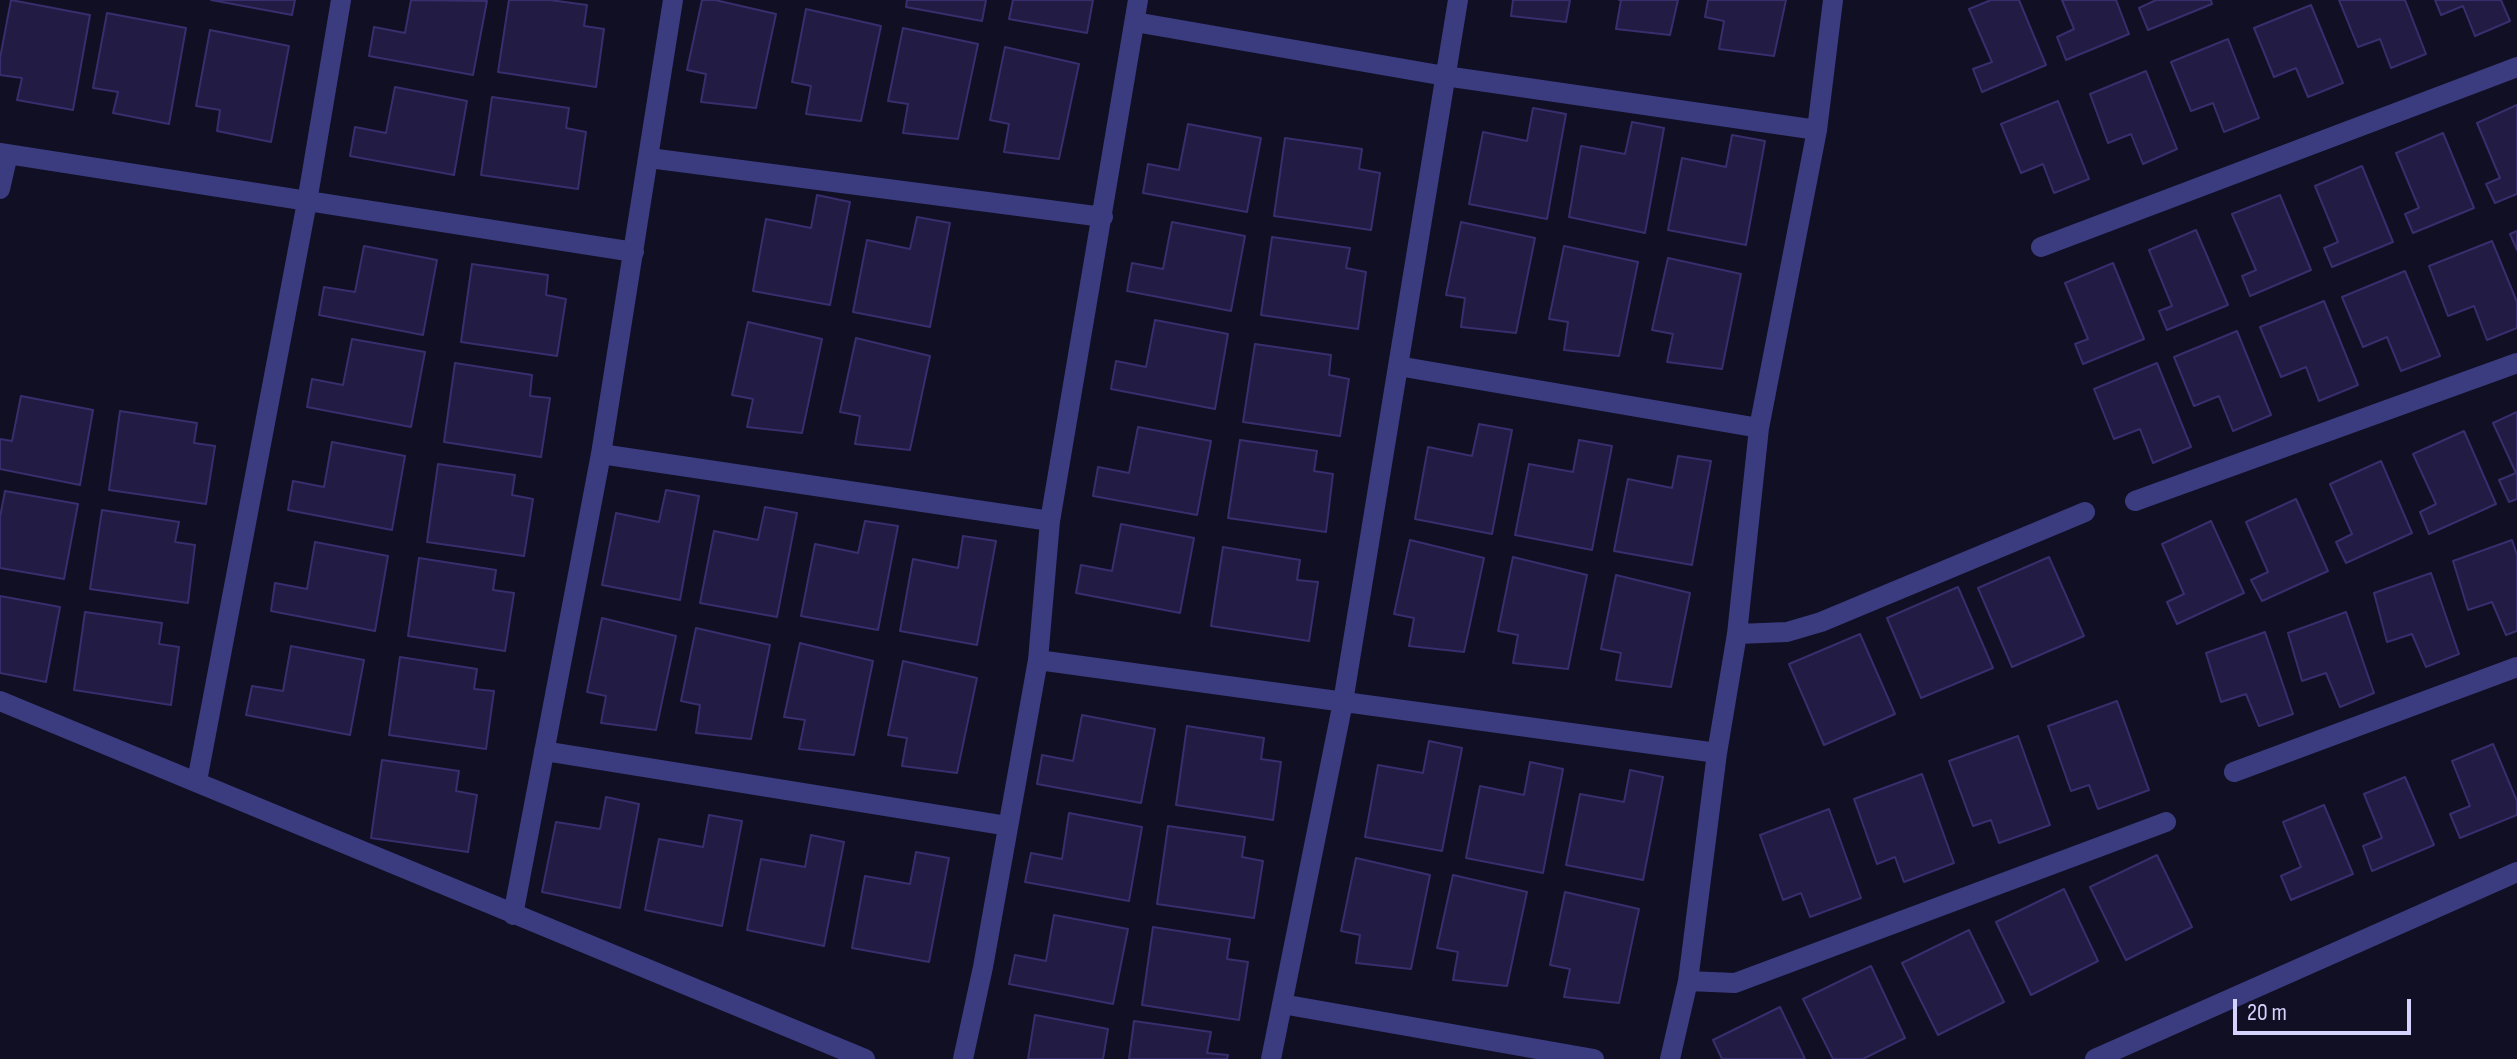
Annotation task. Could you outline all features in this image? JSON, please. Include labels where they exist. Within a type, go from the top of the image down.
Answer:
[{"type":"street","points":[[197,781],[307,202],[341,0]]},
{"type":"street","points":[[513,915],[601,454],[673,0]]},
{"type":"street","points":[[963,1059],[1038,660],[1050,521],[1138,0]]},
{"type":"street","points":[[1271,1059],[1343,702],[1458,0]]},
{"type":"street","points":[[1670,1059],[1688,981],[1717,753],[1737,634],[1759,428],[1817,130],[1833,0]]},
{"type":"street","points":[[1135,22],[1445,76],[1817,130]]},
{"type":"street","points":[[2041,247],[2517,67]]},
{"type":"street","points":[[0,189],[4,153],[634,252]]},
{"type":"street","points":[[649,158],[1103,217]]},
{"type":"street","points":[[2135,501],[2517,363]]},
{"type":"street","points":[[1398,366],[1759,428]]},
{"type":"street","points":[[601,454],[1050,521]]},
{"type":"street","points":[[1737,634],[1787,632],[1821,622],[2085,512]]},
{"type":"street","points":[[1038,660],[1717,753]]},
{"type":"street","points":[[2234,772],[2517,667]]},
{"type":"street","points":[[0,701],[865,1059]]},
{"type":"street","points":[[544,751],[1008,826]]},
{"type":"street","points":[[1688,981],[1735,983],[2166,822]]},
{"type":"street","points":[[2095,1059],[2517,872]]},
{"type":"street","points":[[1282,1004],[1594,1059]]},
{"type":"building","points":[[11,0],[90,15],[73,110],[17,100],[22,78],[0,75],[0,58]]},
{"type":"building","points":[[211,0],[295,0],[292,15]]},
{"type":"building","points":[[411,0],[487,1],[473,75],[369,56],[374,27],[405,33]]},
{"type":"building","points":[[509,0],[550,0],[587,5],[584,26],[604,29],[596,87],[498,72]]},
{"type":"building","points":[[702,0],[715,0],[776,14],[756,108],[701,102],[706,74],[687,70]]},
{"type":"building","points":[[907,0],[986,0],[982,21],[906,7]]},
{"type":"building","points":[[1013,0],[1093,0],[1087,33],[1009,19]]},
{"type":"building","points":[[1513,0],[1570,0],[1566,22],[1511,16]]},
{"type":"building","points":[[1621,0],[1678,0],[1670,35],[1616,29]]},
{"type":"building","points":[[1708,0],[1786,0],[1774,56],[1719,49],[1724,21],[1705,17]]},
{"type":"building","points":[[1991,0],[2019,0],[2046,65],[1982,92],[1973,69],[1992,62],[1969,9]]},
{"type":"building","points":[[2062,0],[2116,0],[2129,34],[2066,60],[2057,37],[2074,29]]},
{"type":"building","points":[[2156,0],[2211,0],[2212,4],[2148,30],[2139,8]]},
{"type":"building","points":[[2339,0],[2405,0],[2426,54],[2391,68],[2380,39],[2358,47]]},
{"type":"building","points":[[2435,0],[2501,0],[2510,21],[2475,36],[2463,6],[2441,15]]},
{"type":"building","points":[[2311,5],[2343,83],[2308,97],[2296,68],[2274,77],[2254,28]]},
{"type":"building","points":[[806,9],[881,26],[861,121],[806,114],[811,86],[792,82]]},
{"type":"building","points":[[107,13],[186,28],[169,124],[113,113],[118,92],[93,88]]},
{"type":"building","points":[[903,28],[978,44],[958,139],[903,133],[908,104],[888,101]]},
{"type":"building","points":[[210,30],[289,46],[271,142],[217,131],[220,110],[196,106]]},
{"type":"building","points":[[2228,39],[2259,118],[2224,132],[2213,103],[2191,111],[2171,62]]},
{"type":"building","points":[[1005,47],[1079,64],[1059,159],[1004,152],[1009,124],[990,120]]},
{"type":"building","points":[[2146,71],[2177,149],[2143,164],[2131,134],[2108,143],[2090,94]]},
{"type":"building","points":[[395,87],[467,101],[454,175],[350,156],[355,127],[386,133]]},
{"type":"building","points":[[492,97],[569,108],[566,128],[586,132],[578,189],[481,175]]},
{"type":"building","points":[[2058,101],[2089,179],[2054,193],[2043,164],[2021,173],[2001,124]]},
{"type":"building","points":[[2517,105],[2517,194],[2495,203],[2486,184],[2500,178],[2477,123]]},
{"type":"building","points":[[1533,108],[1566,114],[1547,219],[1469,204],[1483,132],[1527,141]]},
{"type":"building","points":[[1632,122],[1664,128],[1645,233],[1569,217],[1581,146],[1625,154]]},
{"type":"building","points":[[1188,124],[1261,138],[1247,212],[1143,193],[1148,164],[1179,170]]},
{"type":"building","points":[[2443,133],[2474,208],[2413,233],[2405,214],[2419,208],[2396,153]]},
{"type":"building","points":[[1732,135],[1765,141],[1746,245],[1668,230],[1682,158],[1726,167]]},
{"type":"building","points":[[1285,138],[1362,149],[1359,169],[1380,173],[1371,230],[1274,216]]},
{"type":"building","points":[[2362,166],[2393,242],[2332,267],[2324,248],[2338,242],[2315,186]]},
{"type":"building","points":[[817,195],[850,202],[830,305],[753,291],[766,219],[811,228]]},
{"type":"building","points":[[2280,195],[2311,270],[2250,296],[2242,276],[2256,270],[2232,214]]},
{"type":"building","points":[[917,217],[950,223],[930,327],[853,312],[867,240],[910,249]]},
{"type":"building","points":[[1172,222],[1245,236],[1231,311],[1127,291],[1132,263],[1163,269]]},
{"type":"building","points":[[1461,222],[1535,238],[1516,333],[1461,327],[1465,298],[1446,295]]},
{"type":"building","points":[[2196,230],[2228,305],[2167,330],[2159,311],[2172,306],[2149,250]]},
{"type":"building","points":[[2517,231],[2517,250],[2510,234]]},
{"type":"building","points":[[1272,237],[1350,248],[1346,268],[1366,272],[1358,329],[1261,315]]},
{"type":"building","points":[[2492,241],[2517,302],[2517,328],[2487,340],[2474,306],[2448,316],[2429,266]]},
{"type":"building","points":[[364,246],[437,260],[423,335],[319,315],[324,287],[355,292]]},
{"type":"building","points":[[1564,246],[1638,262],[1619,356],[1564,350],[1568,322],[1549,319]]},
{"type":"building","points":[[1668,258],[1741,274],[1722,369],[1667,362],[1673,334],[1652,330]]},
{"type":"building","points":[[2113,263],[2144,339],[2083,364],[2075,344],[2088,339],[2065,283]]},
{"type":"building","points":[[472,264],[548,275],[546,295],[566,299],[557,356],[461,342]]},
{"type":"building","points":[[2405,271],[2440,356],[2401,371],[2387,337],[2363,347],[2342,297]]},
{"type":"building","points":[[2324,301],[2358,385],[2319,401],[2306,367],[2281,377],[2260,327]]},
{"type":"building","points":[[1155,320],[1228,334],[1215,409],[1111,389],[1116,361],[1146,367]]},
{"type":"building","points":[[748,322],[822,339],[802,433],[747,427],[753,399],[732,395]]},
{"type":"building","points":[[2237,331],[2271,415],[2233,431],[2219,396],[2194,406],[2174,357]]},
{"type":"building","points":[[856,338],[930,356],[910,450],[855,444],[860,416],[840,412]]},
{"type":"building","points":[[352,339],[425,352],[411,427],[307,407],[312,379],[343,385]]},
{"type":"building","points":[[1255,344],[1331,355],[1329,375],[1349,379],[1340,436],[1243,422]]},
{"type":"building","points":[[455,363],[532,375],[530,396],[550,398],[541,457],[444,442]]},
{"type":"building","points":[[2157,363],[2191,447],[2153,463],[2140,429],[2114,439],[2094,389]]},
{"type":"building","points":[[21,396],[93,410],[80,485],[0,469],[0,439],[12,441]]},
{"type":"building","points":[[120,411],[197,423],[194,443],[215,446],[206,504],[109,490]]},
{"type":"building","points":[[2517,412],[2517,499],[2509,502],[2499,480],[2516,473],[2493,423]]},
{"type":"building","points":[[1479,424],[1512,430],[1492,534],[1415,519],[1428,447],[1472,456]]},
{"type":"building","points":[[1138,427],[1211,441],[1197,515],[1093,496],[1098,467],[1129,473]]},
{"type":"building","points":[[2464,431],[2496,504],[2429,534],[2420,512],[2436,504],[2413,454]]},
{"type":"building","points":[[1240,440],[1317,451],[1314,471],[1333,474],[1326,532],[1228,518]]},
{"type":"building","points":[[1579,440],[1612,446],[1592,550],[1515,535],[1529,464],[1573,472]]},
{"type":"building","points":[[332,442],[405,456],[392,530],[288,510],[293,481],[324,487]]},
{"type":"building","points":[[1678,456],[1711,461],[1692,565],[1614,551],[1628,479],[1672,488]]},
{"type":"building","points":[[2381,461],[2412,533],[2346,563],[2336,542],[2352,534],[2330,484]]},
{"type":"building","points":[[438,464],[515,475],[512,495],[533,499],[524,556],[427,542]]},
{"type":"building","points":[[666,490],[699,496],[680,600],[602,585],[616,513],[659,522]]},
{"type":"building","points":[[5,491],[78,504],[64,579],[0,568],[0,517]]},
{"type":"building","points":[[2296,499],[2328,571],[2262,601],[2251,580],[2268,572],[2246,522]]},
{"type":"building","points":[[765,507],[797,513],[777,617],[700,603],[714,531],[758,540]]},
{"type":"building","points":[[102,510],[179,522],[175,542],[195,545],[188,603],[90,589]]},
{"type":"building","points":[[865,521],[898,526],[878,630],[801,616],[815,544],[858,553]]},
{"type":"building","points":[[2211,521],[2244,593],[2177,624],[2167,602],[2184,594],[2162,544]]},
{"type":"building","points":[[1121,524],[1194,538],[1180,613],[1076,593],[1081,565],[1112,571]]},
{"type":"building","points":[[963,536],[996,541],[977,645],[900,631],[913,559],[958,568]]},
{"type":"building","points":[[1410,540],[1484,558],[1464,652],[1409,646],[1414,618],[1394,614]]},
{"type":"building","points":[[2512,540],[2517,555],[2517,631],[2506,635],[2492,602],[2468,610],[2453,561]]},
{"type":"building","points":[[315,542],[388,556],[375,631],[271,611],[275,583],[307,589]]},
{"type":"building","points":[[1223,547],[1300,560],[1297,580],[1318,582],[1309,641],[1211,626]]},
{"type":"building","points":[[1513,557],[1587,575],[1568,669],[1513,663],[1518,635],[1498,631]]},
{"type":"building","points":[[2049,557],[2084,636],[2012,667],[1978,588]]},
{"type":"building","points":[[419,558],[496,570],[493,590],[514,593],[505,651],[408,636]]},
{"type":"building","points":[[2431,573],[2459,654],[2426,667],[2412,634],[2387,642],[2374,593]]},
{"type":"building","points":[[1616,575],[1690,593],[1671,687],[1616,680],[1621,653],[1601,649]]},
{"type":"building","points":[[1958,587],[1993,668],[1921,698],[1887,618]]},
{"type":"building","points":[[0,596],[60,607],[46,682],[0,673]]},
{"type":"building","points":[[85,612],[162,623],[159,644],[179,647],[171,705],[74,690]]},
{"type":"building","points":[[2346,612],[2374,693],[2340,707],[2326,673],[2302,681],[2288,633]]},
{"type":"building","points":[[602,618],[676,636],[656,730],[601,723],[606,696],[587,692]]},
{"type":"building","points":[[696,628],[770,645],[751,739],[696,733],[700,705],[681,701]]},
{"type":"building","points":[[2265,632],[2293,714],[2259,726],[2246,694],[2221,702],[2206,653]]},
{"type":"building","points":[[1860,634],[1895,714],[1824,745],[1789,664]]},
{"type":"building","points":[[800,643],[873,661],[854,755],[799,749],[805,720],[784,717]]},
{"type":"building","points":[[291,646],[364,660],[350,735],[246,715],[252,686],[283,691]]},
{"type":"building","points":[[400,657],[477,669],[474,689],[494,691],[486,749],[389,735]]},
{"type":"building","points":[[903,661],[977,678],[957,773],[902,766],[907,738],[888,735]]},
{"type":"building","points":[[2117,701],[2149,790],[2098,809],[2089,785],[2071,791],[2048,726]]},
{"type":"building","points":[[1082,715],[1155,729],[1141,803],[1037,784],[1042,755],[1073,761]]},
{"type":"building","points":[[1187,726],[1264,738],[1261,759],[1281,762],[1273,820],[1176,805]]},
{"type":"building","points":[[2018,736],[2050,825],[1999,843],[1991,820],[1973,826],[1949,761]]},
{"type":"building","points":[[1429,741],[1462,748],[1442,851],[1365,837],[1378,765],[1423,773]]},
{"type":"building","points":[[2493,744],[2517,801],[2517,815],[2460,838],[2450,814],[2470,806],[2452,761]]},
{"type":"building","points":[[382,760],[459,771],[456,791],[477,795],[468,852],[371,838]]},
{"type":"building","points":[[1530,762],[1563,769],[1543,873],[1466,858],[1480,786],[1524,795]]},
{"type":"building","points":[[1630,770],[1663,777],[1643,880],[1566,865],[1580,794],[1624,802]]},
{"type":"building","points":[[1922,774],[1954,863],[1904,882],[1895,857],[1877,864],[1854,799]]},
{"type":"building","points":[[2405,777],[2434,845],[2372,871],[2363,846],[2382,838],[2364,794]]},
{"type":"building","points":[[606,797],[639,804],[620,908],[542,892],[556,822],[600,829]]},
{"type":"building","points":[[2324,805],[2353,874],[2291,900],[2281,876],[2301,867],[2283,822]]},
{"type":"building","points":[[1829,809],[1861,898],[1810,917],[1801,893],[1783,900],[1760,835]]},
{"type":"building","points":[[1069,813],[1142,827],[1129,901],[1025,882],[1031,853],[1062,859]]},
{"type":"building","points":[[709,815],[742,821],[722,926],[645,910],[659,839],[703,847]]},
{"type":"building","points":[[1168,826],[1245,837],[1242,857],[1263,861],[1254,918],[1157,904]]},
{"type":"building","points":[[811,835],[844,842],[824,946],[747,930],[761,859],[805,867]]},
{"type":"building","points":[[916,852],[949,858],[929,962],[852,948],[865,876],[910,884]]},
{"type":"building","points":[[2157,855],[2192,927],[2126,960],[2090,887]]},
{"type":"building","points":[[1356,858],[1430,875],[1411,969],[1356,963],[1360,935],[1341,931]]},
{"type":"building","points":[[1453,875],[1527,892],[1507,986],[1453,980],[1458,952],[1437,948]]},
{"type":"building","points":[[2064,889],[2098,961],[2031,995],[1996,922]]},
{"type":"building","points":[[1565,892],[1639,909],[1619,1003],[1564,997],[1570,969],[1550,965]]},
{"type":"building","points":[[1054,915],[1128,929],[1113,1004],[1009,984],[1015,955],[1046,961]]},
{"type":"building","points":[[1153,927],[1230,939],[1227,959],[1248,962],[1239,1020],[1142,1005]]},
{"type":"building","points":[[1969,930],[2004,1002],[1938,1035],[1902,963]]},
{"type":"building","points":[[1871,966],[1905,1038],[1863,1059],[1833,1059],[1803,999]]},
{"type":"building","points":[[1780,1007],[1805,1059],[1722,1059],[1713,1040]]},
{"type":"building","points":[[1035,1015],[1108,1029],[1103,1059],[1028,1059]]},
{"type":"building","points":[[1134,1021],[1211,1032],[1207,1053],[1228,1055],[1227,1059],[1129,1059]]}]
